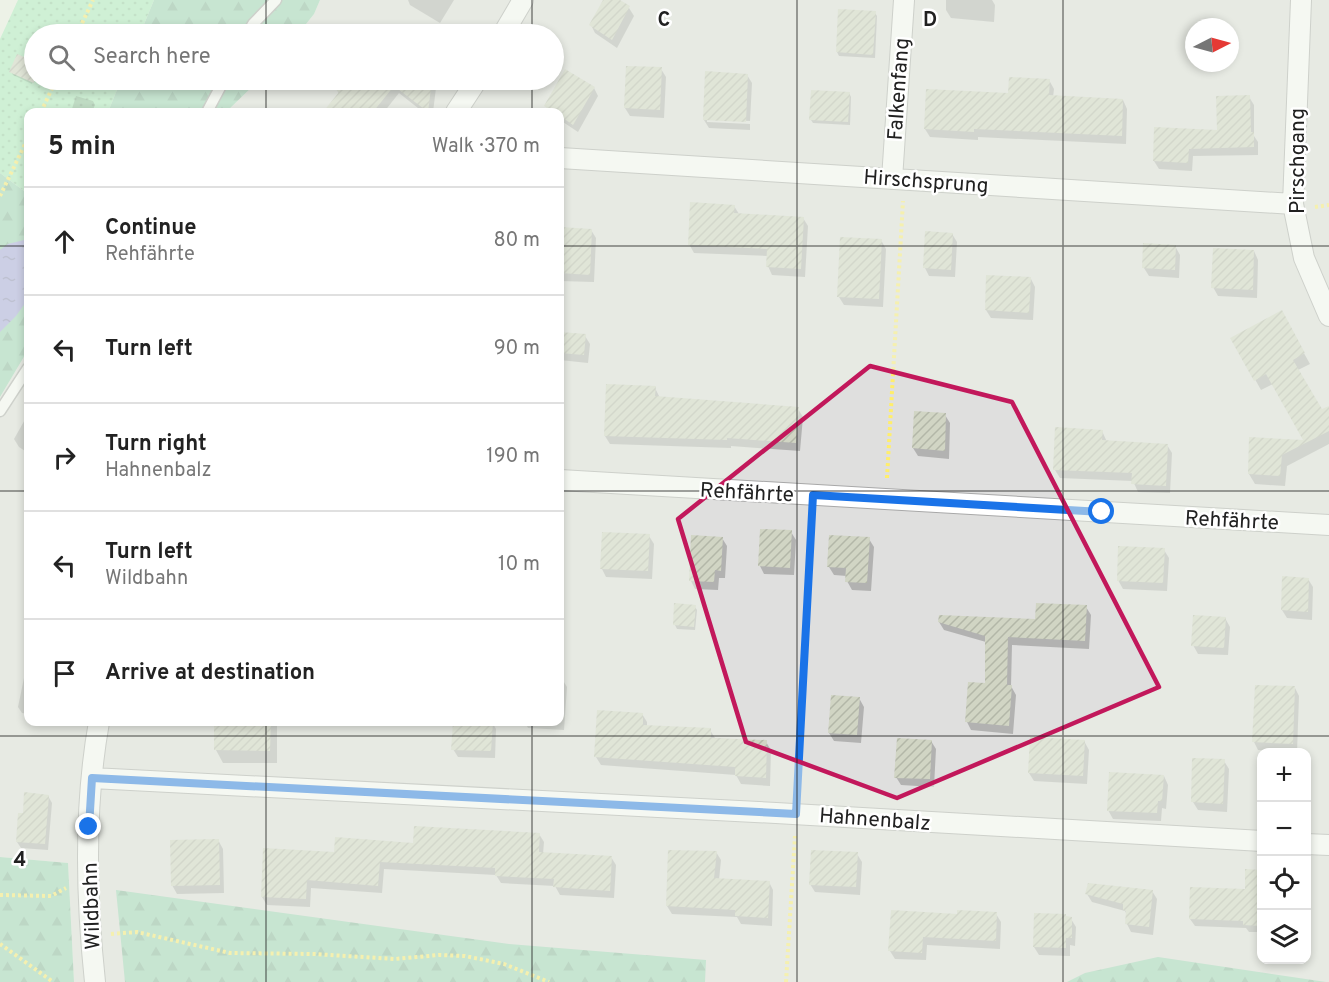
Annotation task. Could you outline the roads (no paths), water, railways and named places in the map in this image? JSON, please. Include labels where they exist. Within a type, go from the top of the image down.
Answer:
[{"type":"street","points":[[509,24],[523,0]]},
{"type":"street","name":"Falkenfang","points":[[898,179],[904,0]]},
{"type":"street","name":"Pirschgang","points":[[1301,0],[1293,204],[1304,258],[1329,316]]},
{"type":"street","points":[[459,108],[470,90]]},
{"type":"street","name":"Hirschsprung","points":[[564,158],[1293,204]]},
{"type":"street","name":"Rehfährte","points":[[564,480],[1329,525]]},
{"type":"street","name":"Wildbahn","points":[[95,982],[89,827],[98,726]]},
{"type":"street","name":"Hahnenbalz","points":[[92,778],[796,814],[1257,841]]},
{"type":"street","points":[[1311,843],[1329,845]]},
{"type":"lane","points":[[253,24],[276,0]]},
{"type":"lane","points":[[209,108],[219,90]]},
{"type":"lane","points":[[0,411],[24,374]]},
{"type":"water","points":[[24,240],[24,305],[0,332],[0,250],[8,244]]}]
